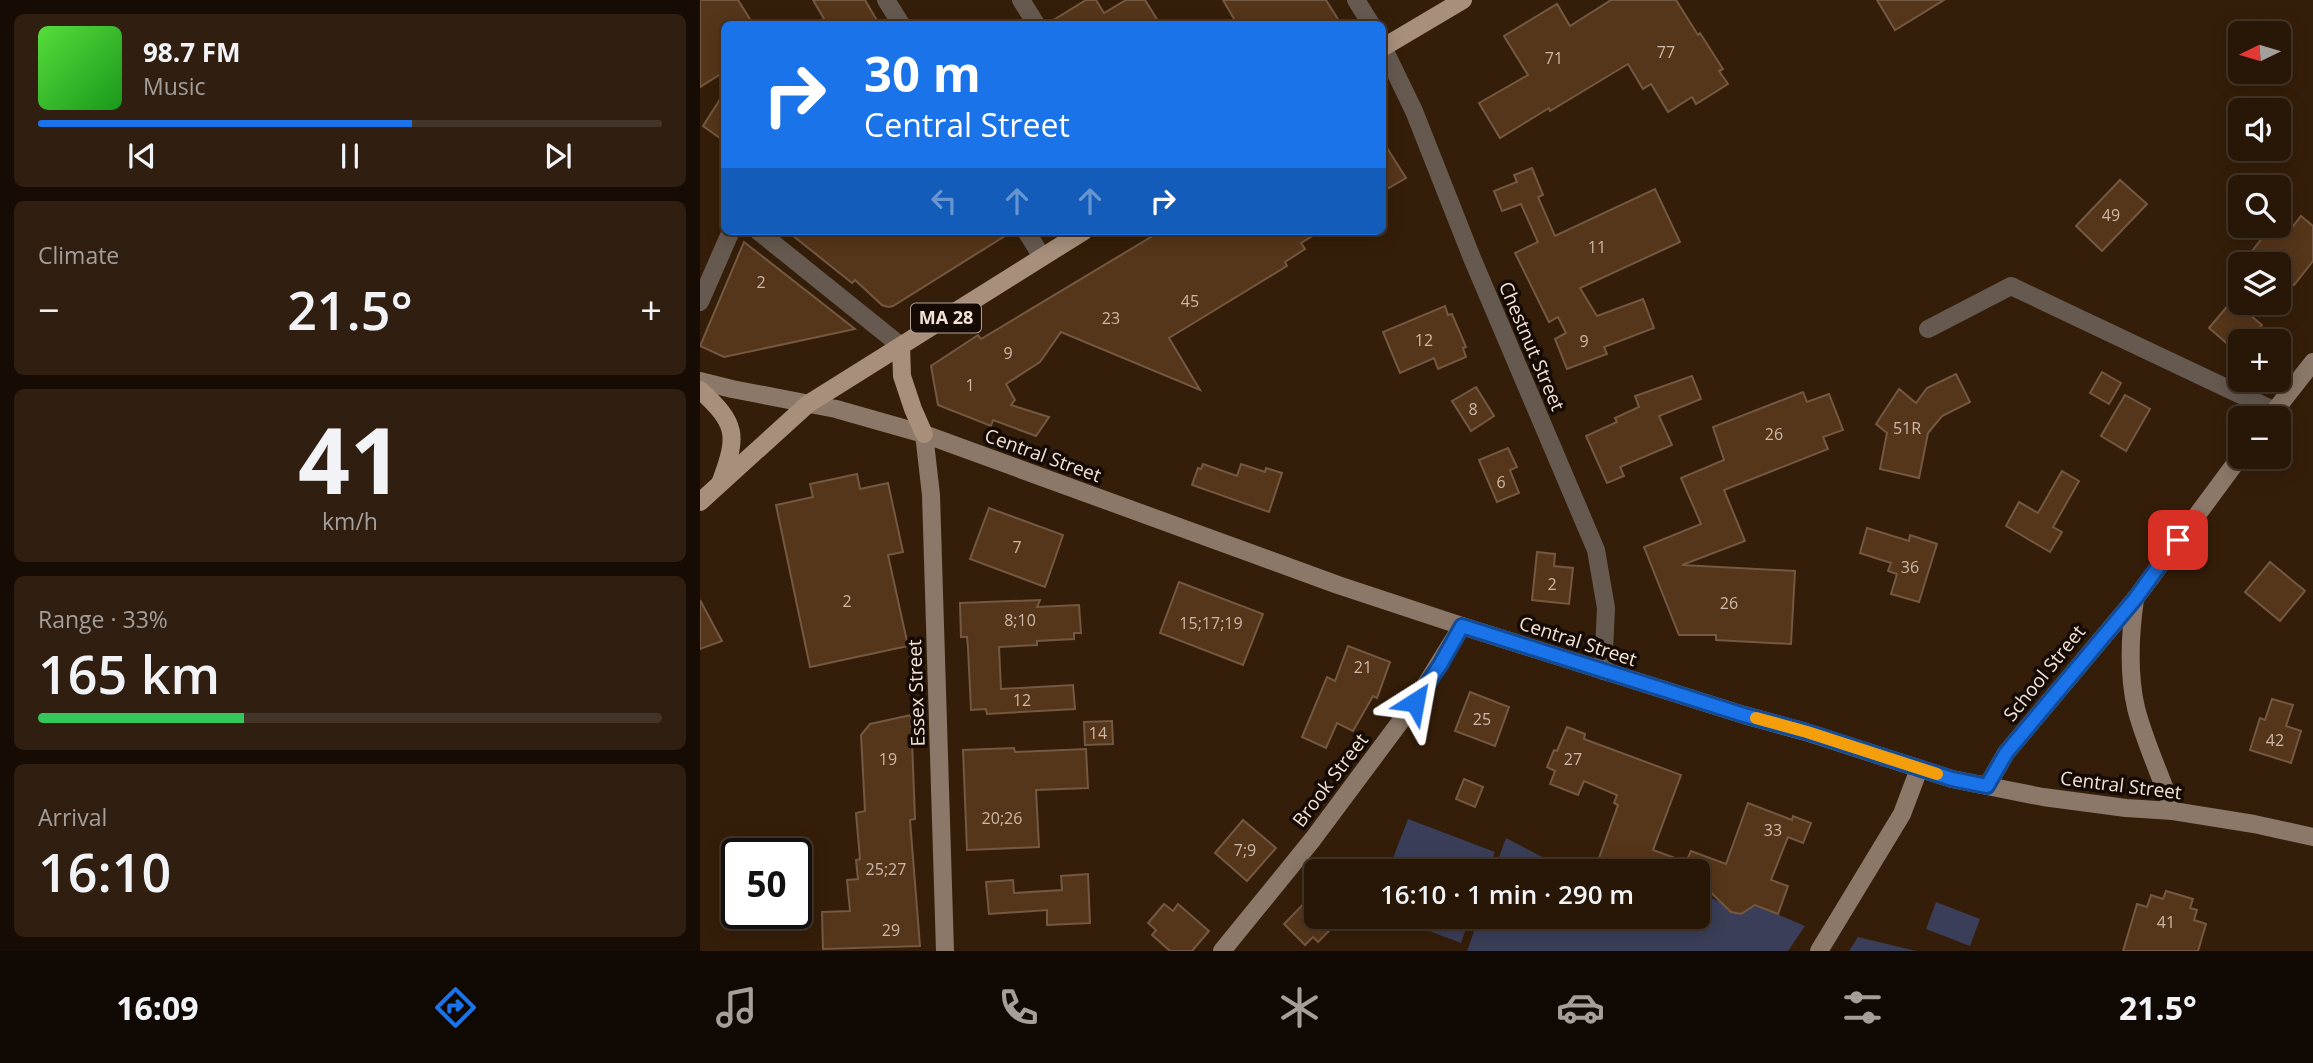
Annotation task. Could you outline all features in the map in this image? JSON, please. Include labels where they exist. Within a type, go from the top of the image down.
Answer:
[{"type":"main road","points":[[1386,45],[1463,0]]},
{"type":"main road","name":"MA 28","points":[[700,502],[808,404],[1078,235]]},
{"type":"main road","points":[[901,346],[902,376],[925,434]]},
{"type":"main road","points":[[2278,406],[2313,362]]},
{"type":"main road","name":"Central Street","points":[[700,381],[836,409],[925,434],[1338,585],[1603,671],[1952,779],[2043,797],[2173,811],[2313,836]]},
{"type":"main road","points":[[700,390],[730,422],[733,444],[721,483]]},
{"type":"main road","name":"Essex Street","points":[[925,434],[930,495],[945,951]]},
{"type":"main road","name":"School Street","points":[[1987,786],[2006,753],[2135,599],[2231,469]]},
{"type":"main road","points":[[2135,599],[2131,651],[2135,705],[2173,811]]},
{"type":"main road","name":"Brook Street","points":[[1222,951],[1313,839],[1415,702],[1462,626]]},
{"type":"main road","points":[[1819,951],[1902,814],[1919,769]]},
{"type":"street","points":[[886,0],[899,21]]},
{"type":"street","points":[[1021,0],[1034,21]]},
{"type":"street","points":[[1356,0],[1369,21]]},
{"type":"street","name":"Chestnut Street","points":[[1386,53],[1409,101],[1472,258],[1596,550],[1606,608],[1603,671]]},
{"type":"street","points":[[700,302],[729,235]]},
{"type":"street","points":[[763,235],[901,346]]},
{"type":"street","points":[[1028,235],[1042,257]]},
{"type":"street","points":[[1928,329],[2011,286],[2256,406]]},
{"type":"shaded area","points":[[1408,819],[1495,852],[1492,859],[1393,859]]},
{"type":"shaded area","points":[[1506,838],[1546,859],[1498,859]]},
{"type":"shaded area","points":[[1710,897],[1722,903],[1731,913],[1745,912],[1753,904],[1805,926],[1788,951],[1467,951],[1475,929],[1710,929]]},
{"type":"shaded area","points":[[1936,902],[1980,919],[1970,946],[1926,929]]},
{"type":"shaded area","points":[[1424,929],[1466,929],[1461,943]]},
{"type":"shaded area","points":[[1858,937],[1916,951],[1849,951]]},
{"type":"building","points":[[700,0],[738,0],[751,21],[721,21],[721,74],[700,87]]},
{"type":"building","points":[[813,0],[865,0],[877,21],[825,21]]},
{"type":"building","points":[[1086,0],[1096,0],[1104,13],[1126,0],[1145,0],[1158,21],[1052,21]]},
{"type":"building","points":[[1223,0],[1326,0],[1339,21],[1235,21]]},
{"type":"building","points":[[1611,0],[1676,0],[1723,69],[1719,71],[1728,84],[1696,104],[1692,97],[1668,112],[1651,84],[1643,89],[1628,64],[1500,138],[1479,103],[1528,75],[1504,36],[1557,4],[1570,26]]},
{"type":"building","points":[[1877,0],[1944,0],[1895,30]]},
{"type":"building","points":[[721,98],[721,139],[703,126]]},
{"type":"building","points":[[1386,146],[1406,178],[1386,190]]},
{"type":"building","points":[[1532,168],[1543,195],[1538,197],[1555,236],[1655,189],[1680,242],[1580,288],[1597,316],[1643,299],[1654,328],[1604,347],[1607,354],[1567,369],[1555,339],[1566,333],[1558,317],[1549,322],[1515,253],[1538,242],[1521,204],[1502,211],[1494,191],[1517,182],[1514,175]]},
{"type":"building","points":[[2120,180],[2147,204],[2102,251],[2076,226]]},
{"type":"building","points":[[2301,216],[2313,226],[2313,261],[2294,285],[2291,283],[2291,252],[2252,251],[2262,238],[2291,238],[2291,229]]},
{"type":"building","points":[[792,235],[1007,235],[893,306],[882,305],[855,280],[852,283]]},
{"type":"building","points":[[1154,235],[1314,235],[1301,243],[1305,249],[1285,262],[1287,266],[1169,338],[1200,390],[1061,332],[1040,362],[1006,384],[1015,400],[1011,405],[1049,417],[1036,436],[993,420],[991,426],[938,405],[931,366],[978,335],[981,339]]},
{"type":"building","points":[[744,242],[855,329],[724,357],[700,346]]},
{"type":"building","points":[[2228,305],[2228,315],[2250,315],[2262,325],[2258,329],[2228,329],[2228,344],[2209,328]]},
{"type":"building","points":[[1445,306],[1448,315],[1452,314],[1466,347],[1463,348],[1466,357],[1438,369],[1434,358],[1400,373],[1383,332]]},
{"type":"building","points":[[2102,372],[2121,383],[2109,404],[2090,393]]},
{"type":"building","points":[[1956,374],[1970,402],[1942,416],[1928,433],[1919,478],[1880,469],[1887,433],[1876,424],[1899,389],[1916,403],[1927,388]]},
{"type":"building","points":[[1692,376],[1701,399],[1659,416],[1672,445],[1620,467],[1624,476],[1607,483],[1586,436],[1617,422],[1615,418],[1639,407],[1635,396]]},
{"type":"building","points":[[1476,387],[1494,416],[1471,431],[1452,401]]},
{"type":"building","points":[[1803,392],[1807,402],[1829,394],[1843,430],[1823,437],[1828,449],[1724,490],[1745,541],[1682,565],[1795,571],[1791,644],[1716,640],[1716,635],[1679,635],[1644,547],[1701,524],[1681,478],[1724,460],[1713,427]]},
{"type":"building","points":[[2125,395],[2150,409],[2126,451],[2101,436]]},
{"type":"building","points":[[1508,448],[1517,467],[1510,470],[1519,493],[1497,502],[1479,460]]},
{"type":"building","points":[[1203,464],[1237,476],[1241,464],[1265,472],[1266,468],[1282,473],[1269,512],[1192,485],[1198,468],[1201,469]]},
{"type":"building","points":[[2062,471],[2079,481],[2053,527],[2062,532],[2050,552],[2006,526],[2019,502],[2038,513]]},
{"type":"building","points":[[857,474],[860,489],[888,483],[903,552],[888,555],[908,646],[810,667],[776,505],[813,497],[810,484]]},
{"type":"building","points":[[989,508],[1063,535],[1045,587],[970,559]]},
{"type":"building","points":[[1867,528],[1909,541],[1910,535],[1937,544],[1919,602],[1891,594],[1897,574],[1888,571],[1891,563],[1860,553]]},
{"type":"building","points":[[1537,552],[1555,554],[1554,566],[1573,568],[1569,604],[1532,600]]},
{"type":"building","points":[[2270,562],[2305,591],[2280,621],[2245,592]]},
{"type":"building","points":[[1179,582],[1263,614],[1243,665],[1160,633]]},
{"type":"building","points":[[700,600],[722,641],[700,649]]},
{"type":"building","points":[[1040,600],[1037,607],[1079,605],[1081,633],[1074,633],[1074,639],[999,647],[1001,689],[1073,685],[1075,709],[987,714],[986,709],[971,710],[967,637],[961,637],[960,603]]},
{"type":"building","points":[[1348,646],[1390,662],[1377,698],[1373,696],[1353,731],[1337,723],[1326,748],[1302,737],[1327,677],[1335,681]]},
{"type":"building","points":[[1470,692],[1509,707],[1495,746],[1455,731]]},
{"type":"building","points":[[2272,699],[2293,705],[2286,726],[2301,731],[2291,763],[2250,750],[2260,718],[2265,720]]},
{"type":"building","points":[[911,715],[915,819],[910,820],[920,946],[823,949],[822,912],[850,911],[847,880],[858,879],[856,860],[860,859],[856,813],[865,811],[861,735],[870,724]]},
{"type":"building","points":[[1112,721],[1113,744],[1085,745],[1084,722]]},
{"type":"building","points":[[1567,727],[1585,734],[1584,739],[1681,775],[1653,850],[1678,859],[1599,859],[1618,805],[1614,803],[1617,795],[1584,781],[1578,795],[1550,784],[1555,771],[1547,767],[1554,750],[1557,751]]},
{"type":"building","points":[[1014,748],[1015,752],[1086,749],[1088,788],[1036,790],[1039,847],[967,850],[963,750]]},
{"type":"building","points":[[1464,779],[1483,787],[1475,807],[1456,799]]},
{"type":"building","points":[[1748,803],[1792,820],[1793,816],[1811,823],[1803,843],[1788,837],[1771,880],[1788,886],[1778,914],[1755,905],[1741,914],[1731,912],[1710,892],[1710,859],[1687,859],[1691,851],[1726,864]]},
{"type":"building","points":[[1243,820],[1276,848],[1247,881],[1215,853]]},
{"type":"building","points":[[1088,874],[1090,923],[1047,925],[1047,910],[989,914],[986,882],[1013,880],[1014,893],[1062,890],[1061,876]]},
{"type":"building","points":[[2166,891],[2193,899],[2190,908],[2197,910],[2194,920],[2206,924],[2198,951],[2123,951],[2137,904],[2147,907],[2151,895],[2163,899]]},
{"type":"building","points":[[1304,903],[1304,929],[1331,929],[1318,942],[1313,937],[1305,945],[1284,924]]},
{"type":"building","points":[[1164,904],[1173,911],[1178,904],[1209,931],[1192,951],[1170,951],[1152,935],[1156,930],[1148,923]]},
{"type":"slow traffic","points":[[1756,718],[1937,774]]},
{"type":"route","points":[[1415,702],[1462,626],[1896,762],[1952,779],[1987,786],[2006,753],[2135,599],[2178,540]]}]
